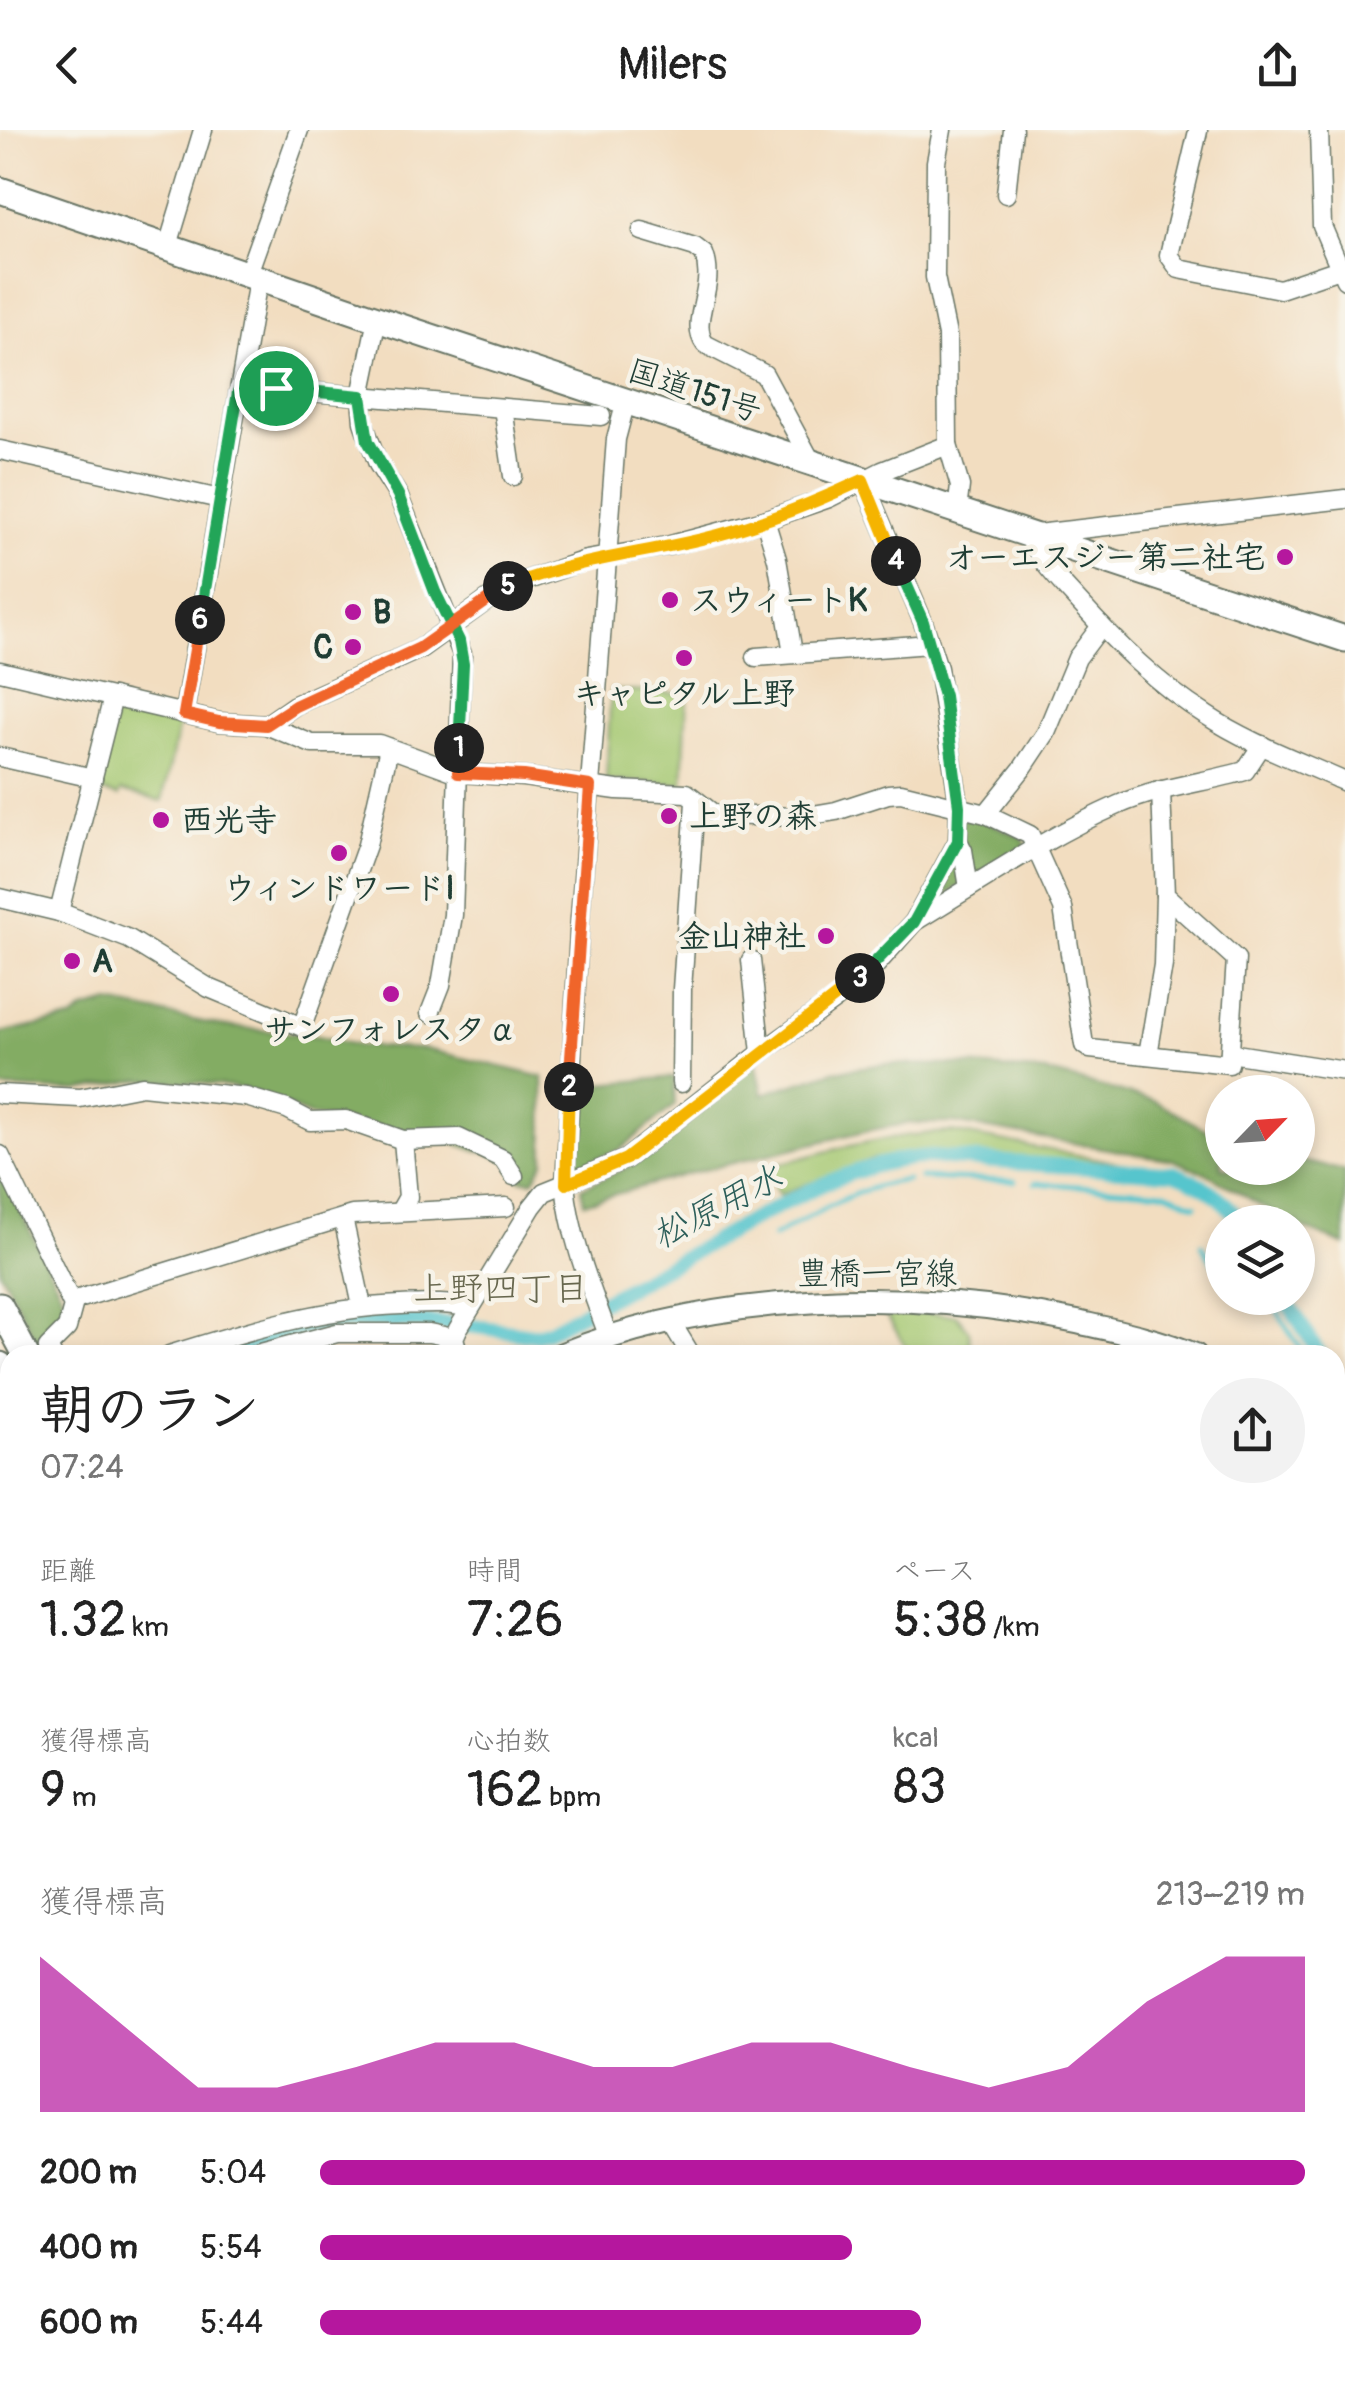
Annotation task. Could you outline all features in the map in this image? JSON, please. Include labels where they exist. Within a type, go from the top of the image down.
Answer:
[{"type":"highway","name":"国道151号","points":[[0,190],[13,199],[1345,639]]},
{"type":"highway","points":[[0,1306],[20,1344]]},
{"type":"main road","name":"豊橋一宮線","points":[[571,1345],[601,1317],[671,1322],[749,1308],[871,1299],[1019,1310],[1138,1335],[1166,1345]]},
{"type":"street","points":[[167,249],[203,130]]},
{"type":"street","points":[[184,714],[238,392],[252,278],[299,130]]},
{"type":"street","points":[[942,130],[936,162],[935,277],[948,335],[948,445],[960,486],[957,512]]},
{"type":"street","points":[[1006,194],[1012,130]]},
{"type":"street","points":[[1198,132],[1169,255],[1179,269],[1280,288],[1343,272],[1322,226],[1319,130]]},
{"type":"street","points":[[642,231],[695,247],[704,254],[708,282],[699,335],[705,344],[764,374],[812,463]]},
{"type":"street","points":[[377,320],[361,396],[368,441],[398,495],[435,592],[454,627],[463,664],[453,915],[441,985],[430,1013]]},
{"type":"street","points":[[238,392],[276,388],[601,416]]},
{"type":"street","points":[[601,1317],[568,1214],[566,1184],[616,438],[626,402]]},
{"type":"street","points":[[503,408],[513,476]]},
{"type":"street","points":[[266,725],[295,706],[420,648],[504,588],[544,572],[720,534],[765,520],[814,504],[948,445]]},
{"type":"street","points":[[0,450],[220,499]]},
{"type":"street","points":[[461,1329],[544,1192],[626,1159],[849,988],[914,922],[958,841],[959,806],[944,696],[930,644],[863,480]]},
{"type":"street","points":[[1345,499],[1028,535],[1036,554],[1100,626],[1177,694],[1207,716],[1345,782]]},
{"type":"street","points":[[765,520],[777,559],[792,653]]},
{"type":"street","points":[[986,814],[1046,734],[1077,658],[1100,626]]},
{"type":"street","points":[[756,657],[930,644]]},
{"type":"street","points":[[0,672],[219,722],[266,725],[312,744],[362,742],[458,773],[687,793],[714,816],[801,817],[901,793],[986,814],[1030,836],[1062,908],[1084,1044],[1090,1049],[1228,1064],[1236,959],[1164,895]]},
{"type":"street","points":[[59,912],[113,698]]},
{"type":"street","points":[[914,922],[1036,847],[1120,804],[1161,790],[1245,771],[1262,744]]},
{"type":"street","points":[[0,898],[59,912],[129,939],[209,988],[302,1027],[367,844],[389,748]]},
{"type":"street","points":[[0,758],[93,778]]},
{"type":"street","points":[[1148,1055],[1163,965],[1161,790]]},
{"type":"street","points":[[680,1083],[682,989],[695,802]]},
{"type":"street","points":[[958,841],[969,888]]},
{"type":"street","points":[[751,960],[760,1053]]},
{"type":"street","points":[[1230,1052],[1345,1071]]},
{"type":"street","points":[[0,1094],[80,1098],[142,1086],[203,1091],[260,1101],[310,1121],[346,1120],[365,1130],[403,1140],[458,1138],[503,1158],[514,1176]]},
{"type":"street","points":[[400,1210],[408,1197],[403,1140]]},
{"type":"street","points":[[0,1155],[72,1301],[67,1328],[49,1345]]},
{"type":"street","points":[[72,1301],[343,1218],[400,1210],[506,1207]]},
{"type":"street","points":[[343,1218],[362,1306]]},
{"type":"street","points":[[201,1345],[282,1320],[362,1306],[453,1304],[461,1329]]},
{"type":"street","points":[[671,1322],[686,1345]]},
{"type":"street","points":[[290,1345],[337,1332],[429,1333],[461,1329]]},
{"type":"street","points":[[1128,1345],[1138,1335]]},
{"type":"green space","points":[[611,690],[687,694],[683,784],[606,780]]},
{"type":"green space","points":[[124,707],[180,720],[162,801],[121,791],[119,796],[98,791],[116,710]]},
{"type":"green space","points":[[970,814],[1023,838],[1026,846],[936,901],[963,817]]},
{"type":"green space","points":[[110,1003],[223,1026],[318,1036],[360,1046],[425,1049],[543,1077],[544,1162],[533,1181],[519,1179],[511,1160],[417,1133],[311,1116],[246,1089],[140,1080],[77,1091],[0,1088],[0,1033],[72,1019],[84,1010]]},
{"type":"green space","points":[[756,1061],[763,1094],[834,1071],[886,1064],[1046,1072],[1155,1101],[1205,1129],[1205,1173],[1173,1160],[954,1123],[911,1123],[687,1174],[584,1203],[581,1188],[630,1166]]},
{"type":"green space","points":[[674,1077],[675,1105],[621,1149],[574,1167],[581,1086]]},
{"type":"green space","points":[[952,1132],[1136,1166],[924,1151],[870,1160],[779,1195],[764,1168],[880,1140]]},
{"type":"green space","points":[[1315,1164],[1345,1171],[1345,1245],[1315,1233],[1315,1205],[1260,1205],[1226,1185],[1315,1185]]},
{"type":"green space","points":[[0,1169],[65,1301],[57,1327],[37,1342],[0,1271]]},
{"type":"green space","points":[[883,1310],[956,1315],[969,1331],[970,1345],[905,1345]]},
{"type":"waterway","name":"松原用水","points":[[251,1345],[301,1330],[366,1322],[453,1324],[535,1335],[814,1188],[896,1161],[925,1157],[1174,1173],[1194,1181],[1227,1205]]},
{"type":"waterway","points":[[920,1178],[1015,1181]]},
{"type":"waterway","points":[[773,1237],[854,1194],[907,1180]]},
{"type":"waterway","points":[[1035,1183],[1166,1192],[1196,1205]]},
{"type":"waterway","points":[[1202,1245],[1205,1250]]},
{"type":"waterway","points":[[1279,1315],[1298,1345]]},
{"type":"waterway","name":"松原用水","points":[[1295,1315],[1314,1345]]},
{"type":"place","name":"オーエスジー第二社宅","points":[[1285,557]]},
{"type":"place","name":"スウィートK","points":[[670,600]]},
{"type":"place","name":"B","points":[[353,612]]},
{"type":"place","name":"C","points":[[353,647]]},
{"type":"place","name":"キャピタル上野","points":[[684,658]]},
{"type":"place","name":"上野の森","points":[[669,816]]},
{"type":"place","name":"西光寺","points":[[161,820]]},
{"type":"place","name":"ウィンドワードI","points":[[339,853]]},
{"type":"place","name":"金山神社","points":[[826,936]]},
{"type":"place","name":"A","points":[[72,961]]},
{"type":"place","name":"サンフォレスタα","points":[[391,994]]},
{"type":"district","name":"上野四丁目","points":[[501,1288]]},
{"type":"route","points":[[276,388],[238,392],[184,714],[219,722],[266,725],[295,706],[420,648],[454,627],[504,588],[586,560],[720,534],[814,504],[863,480],[923,622],[944,696],[959,806],[958,841],[914,922],[874,966],[836,999],[626,1159],[577,1181],[566,1184],[590,786],[524,776],[458,773],[463,664],[459,641],[454,627],[435,592],[398,495],[368,441],[362,422],[361,396],[276,388]]}]
